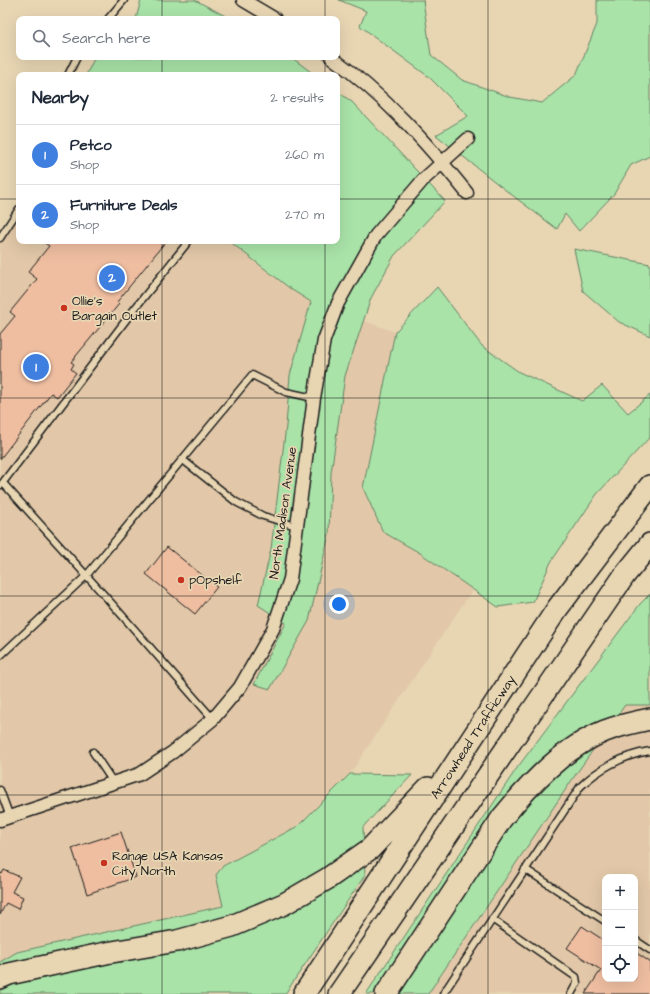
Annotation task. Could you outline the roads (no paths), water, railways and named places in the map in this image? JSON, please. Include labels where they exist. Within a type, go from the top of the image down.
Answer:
[{"type":"highway","name":"Arrowhead Trafficway","points":[[304,994],[557,609],[650,486]]},
{"type":"highway","points":[[339,994],[624,576],[650,544]]},
{"type":"highway","points":[[386,994],[502,818],[522,794],[563,755],[604,731],[650,719]]},
{"type":"highway","points":[[0,978],[9,974],[177,941],[232,926],[284,904],[327,879],[370,849],[463,752]]},
{"type":"street","points":[[242,0],[270,16]]},
{"type":"street","points":[[335,60],[380,98],[411,127],[442,162],[467,194]]},
{"type":"street","name":"North Madison Avenue","points":[[5,819],[140,774],[173,752],[212,719],[240,687],[273,629],[290,579],[314,398],[324,340],[338,303],[376,235],[423,180],[468,139]]},
{"type":"lane","points":[[111,16],[124,0]]},
{"type":"lane","points":[[70,72],[76,60]]},
{"type":"lane","points":[[0,238],[16,214]]},
{"type":"lane","points":[[186,244],[132,312],[2,484],[86,576],[212,719]]},
{"type":"lane","points":[[0,656],[86,576],[252,376],[286,392],[314,398]]},
{"type":"lane","points":[[183,460],[236,502],[263,516],[296,526]]},
{"type":"lane","points":[[443,994],[583,783],[600,770],[631,755],[650,751]]},
{"type":"lane","points":[[93,752],[113,782]]},
{"type":"lane","points":[[0,790],[5,819]]},
{"type":"lane","points":[[525,869],[602,919]]},
{"type":"lane","points":[[492,919],[576,977],[577,983],[571,994]]},
{"type":"lane","points":[[638,942],[650,950]]},
{"type":"place","name":"Furniture Deals","points":[[112,278]]},
{"type":"place","name":"Ollie's Bargain Outlet","points":[[64,308]]},
{"type":"place","name":"Petco","points":[[36,367]]},
{"type":"place","name":"pOpshelf","points":[[181,580]]},
{"type":"place","name":"Range USA Kansas City North","points":[[104,863]]}]
